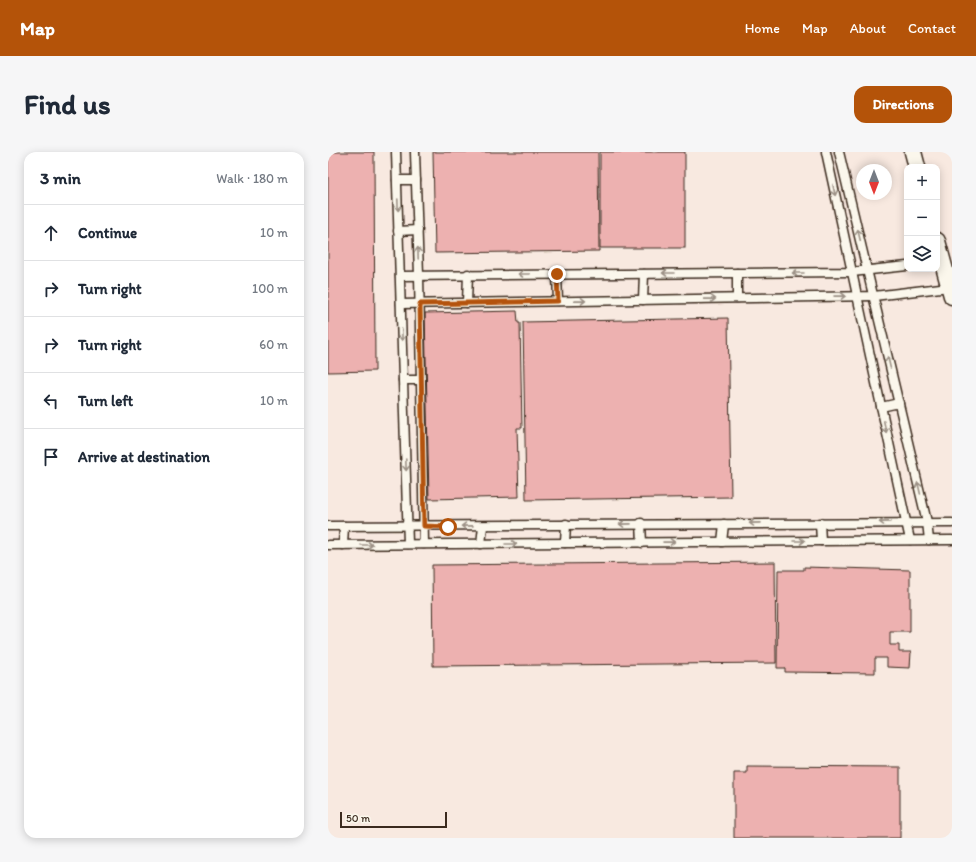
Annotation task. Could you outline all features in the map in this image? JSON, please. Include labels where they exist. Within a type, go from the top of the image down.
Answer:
[{"type":"street","points":[[913,152],[916,164]]},
{"type":"street","points":[[940,262],[951,291]]},
{"type":"lane","points":[[396,152],[408,544]]},
{"type":"lane","points":[[415,152],[420,304],[424,544]]},
{"type":"lane","points":[[826,152],[910,540]]},
{"type":"lane","points":[[839,152],[927,522],[929,540]]},
{"type":"lane","points":[[397,180],[416,180]]},
{"type":"lane","points":[[398,230],[418,230]]},
{"type":"lane","points":[[400,276],[468,274],[868,272],[904,266]]},
{"type":"lane","points":[[737,273],[737,298]]},
{"type":"lane","points":[[467,303],[468,274]]},
{"type":"lane","points":[[557,274],[558,301]]},
{"type":"lane","points":[[643,300],[644,274]]},
{"type":"lane","points":[[401,304],[874,296],[951,291]]},
{"type":"lane","points":[[403,380],[421,380]]},
{"type":"lane","points":[[881,407],[899,403]]},
{"type":"lane","points":[[328,526],[483,526],[641,523],[952,523]]},
{"type":"lane","points":[[641,523],[642,542]]},
{"type":"lane","points":[[820,523],[821,541]]},
{"type":"lane","points":[[565,543],[566,524]]},
{"type":"lane","points":[[722,542],[724,524]]},
{"type":"lane","points":[[343,545],[344,526]]},
{"type":"lane","points":[[481,544],[483,526]]},
{"type":"lane","points":[[328,545],[952,540]]},
{"type":"building","points":[[328,152],[374,152],[375,371],[328,372]]},
{"type":"building","points":[[433,152],[598,152],[599,251],[435,253]]},
{"type":"building","points":[[600,152],[685,152],[685,248],[600,248]]},
{"type":"building","points":[[517,311],[518,323],[520,323],[522,428],[517,428],[519,497],[429,499],[425,313]]},
{"type":"building","points":[[728,318],[731,497],[526,500],[523,322]]},
{"type":"building","points":[[775,562],[776,663],[433,666],[432,565]]},
{"type":"building","points":[[804,567],[910,570],[910,632],[890,632],[890,645],[899,645],[899,652],[911,652],[910,668],[887,667],[887,658],[875,658],[875,673],[785,672],[785,668],[777,668],[778,570],[804,570]]},
{"type":"building","points":[[747,766],[900,767],[900,838],[734,838],[734,773],[747,773]]},
{"type":"route","points":[[448,527],[424,526],[420,304],[558,301],[557,274]]}]
